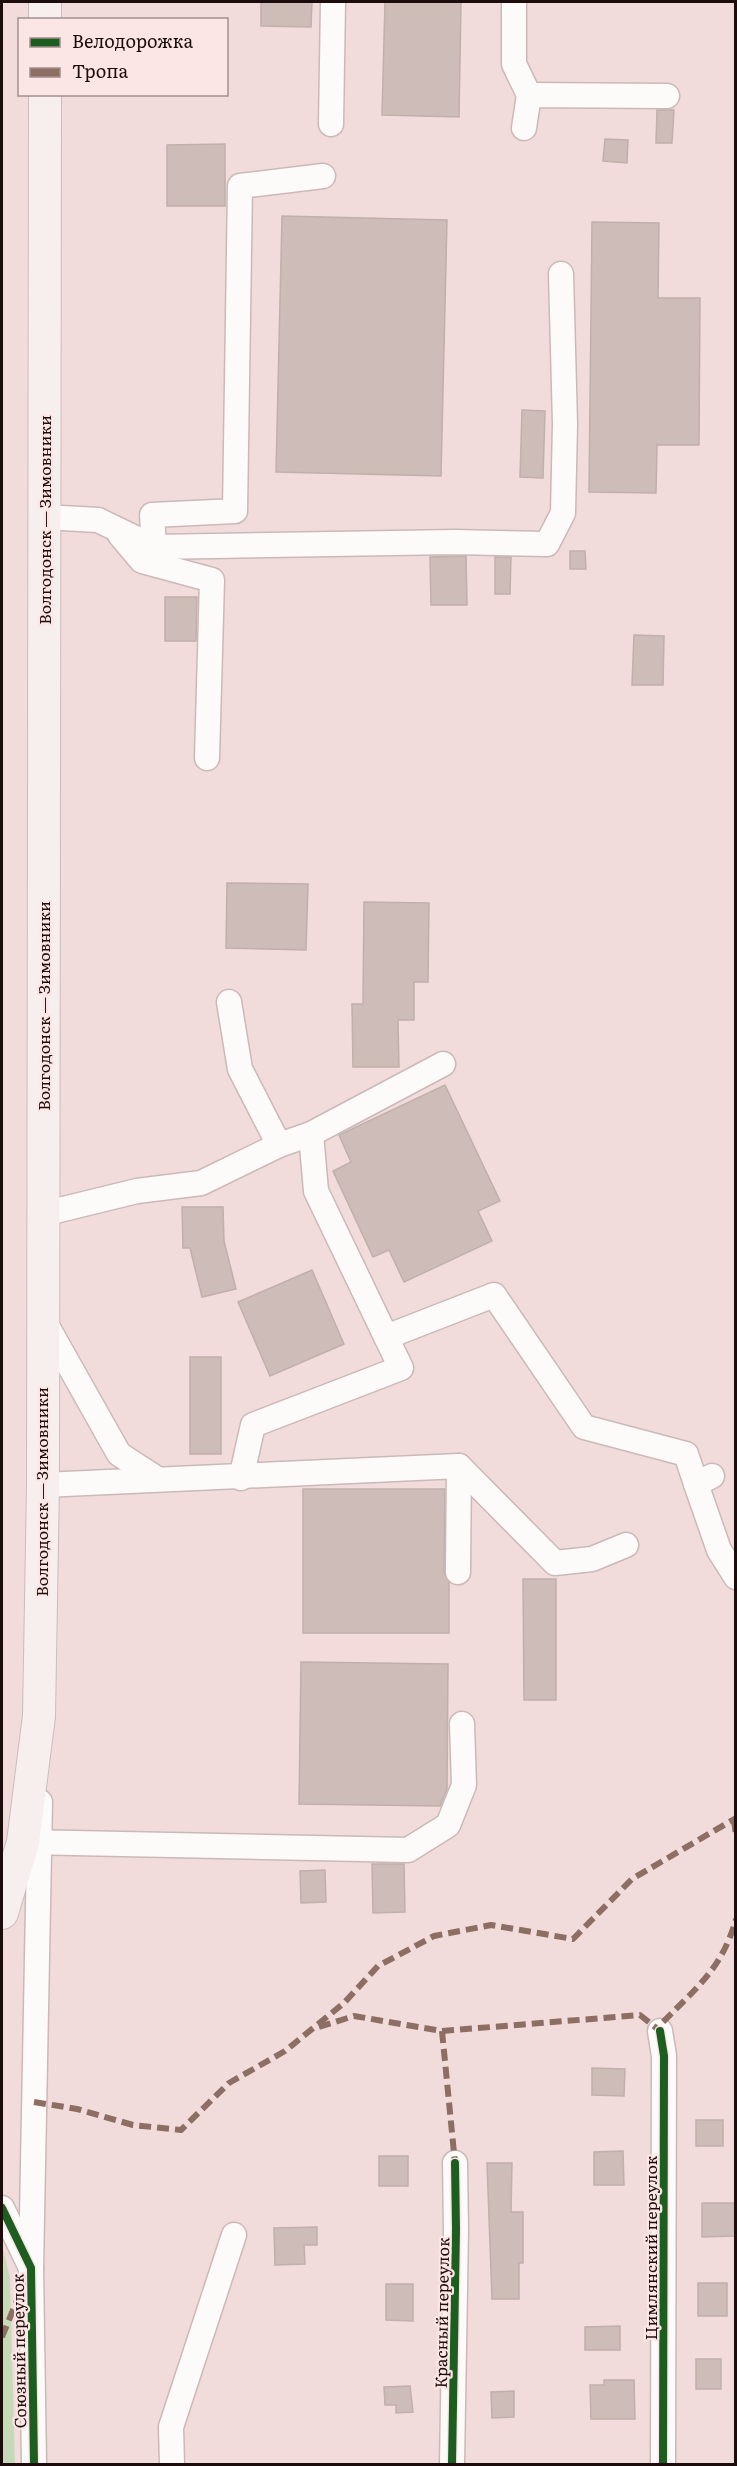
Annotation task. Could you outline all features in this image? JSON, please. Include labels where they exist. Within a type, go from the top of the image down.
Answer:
[{"type":"main road","points":[[45,2],[45,18]]},
{"type":"main road","name":"Волгодонск — Зимовники","points":[[2,1913],[31,1842],[39,1716],[43,1485],[45,96]]},
{"type":"street","points":[[331,124],[333,2]]},
{"type":"street","points":[[514,2],[514,64],[529,95],[524,128]]},
{"type":"street","points":[[529,95],[667,96]]},
{"type":"street","points":[[153,547],[152,515],[235,511],[240,186],[323,176]]},
{"type":"street","points":[[44,517],[98,520],[153,547],[455,542],[547,544],[563,513],[565,424],[561,274]]},
{"type":"street","points":[[115,528],[142,561],[213,580],[207,758]]},
{"type":"street","points":[[229,1002],[240,1069],[279,1145]]},
{"type":"street","points":[[43,1214],[137,1191],[201,1183],[279,1145],[311,1134],[443,1064]]},
{"type":"street","points":[[241,1478],[253,1425],[401,1368],[316,1191],[311,1134]]},
{"type":"street","points":[[386,1337],[494,1295],[585,1427],[686,1454],[704,1480],[719,1550],[735,1577]]},
{"type":"street","points":[[42,1318],[119,1454],[156,1478]]},
{"type":"street","points":[[43,1485],[156,1478],[241,1478],[297,1472],[459,1466],[555,1563],[592,1559],[626,1545]]},
{"type":"street","points":[[458,1572],[459,1466]]},
{"type":"street","points":[[31,2268],[31,1842],[408,1850],[448,1825],[464,1785],[462,1724]]},
{"type":"street","name":"Цимлянский переулок","points":[[660,2031],[664,2056],[663,2464]]},
{"type":"street","name":"Красный переулок","points":[[452,2464],[456,2229],[454,2163]]},
{"type":"street","name":"Союзный переулок","points":[[2,2208],[31,2268],[34,2464]]},
{"type":"street","points":[[172,2464],[171,2427],[234,2235]]},
{"type":"green space","points":[[2,2244],[10,2278],[15,2464],[2,2464]]},
{"type":"building","points":[[261,2],[312,2],[311,27],[261,26]]},
{"type":"building","points":[[385,2],[461,2],[459,117],[382,115]]},
{"type":"building","points":[[657,110],[674,110],[672,143],[656,143]]},
{"type":"building","points":[[605,139],[628,140],[627,163],[603,161]]},
{"type":"building","points":[[225,144],[225,206],[167,206],[167,145]]},
{"type":"building","points":[[282,216],[447,220],[441,476],[276,472]]},
{"type":"building","points":[[592,222],[659,223],[658,298],[700,298],[699,445],[657,445],[656,493],[589,492]]},
{"type":"building","points":[[522,410],[545,411],[543,478],[520,477]]},
{"type":"building","points":[[570,551],[585,551],[586,569],[570,569]]},
{"type":"building","points":[[466,556],[467,605],[431,605],[430,557]]},
{"type":"building","points":[[495,557],[511,557],[510,594],[495,594]]},
{"type":"building","points":[[165,597],[197,597],[196,641],[165,641]]},
{"type":"building","points":[[634,635],[664,636],[663,685],[632,685]]},
{"type":"building","points":[[227,883],[308,884],[306,950],[226,948]]},
{"type":"building","points":[[364,902],[429,903],[428,982],[414,982],[414,1020],[398,1020],[399,1067],[353,1067],[352,1004],[363,1004]]},
{"type":"building","points":[[445,1085],[500,1201],[478,1211],[492,1241],[404,1282],[389,1250],[373,1257],[333,1171],[351,1162],[339,1135]]},
{"type":"building","points":[[182,1207],[223,1207],[224,1241],[236,1289],[202,1297],[190,1248],[183,1248]]},
{"type":"building","points":[[312,1270],[344,1344],[270,1376],[238,1302]]},
{"type":"building","points":[[190,1357],[221,1357],[221,1454],[190,1454]]},
{"type":"building","points":[[303,1489],[445,1489],[444,1572],[449,1582],[449,1633],[303,1633]]},
{"type":"building","points":[[523,1579],[556,1579],[556,1700],[524,1700]]},
{"type":"building","points":[[301,1662],[448,1664],[447,1789],[440,1806],[299,1804]]},
{"type":"building","points":[[372,1864],[404,1864],[405,1912],[373,1913]]},
{"type":"building","points":[[325,1870],[326,1902],[301,1903],[300,1871]]},
{"type":"building","points":[[592,2068],[625,2069],[624,2096],[592,2095]]},
{"type":"building","points":[[696,2120],[723,2120],[723,2146],[696,2146]]},
{"type":"building","points":[[623,2151],[624,2185],[594,2185],[594,2152]]},
{"type":"building","points":[[379,2156],[408,2156],[408,2186],[379,2186]]},
{"type":"building","points":[[487,2163],[512,2163],[511,2212],[523,2212],[523,2263],[519,2263],[519,2299],[492,2299]]},
{"type":"building","points":[[702,2203],[735,2203],[735,2236],[702,2237]]},
{"type":"building","points":[[317,2227],[317,2245],[304,2245],[305,2264],[275,2265],[274,2228]]},
{"type":"building","points":[[698,2283],[727,2283],[727,2316],[698,2316]]},
{"type":"building","points":[[386,2284],[413,2284],[413,2321],[386,2320]]},
{"type":"building","points":[[620,2326],[620,2350],[585,2350],[585,2327]]},
{"type":"building","points":[[696,2359],[721,2359],[721,2389],[696,2389]]},
{"type":"building","points":[[604,2380],[634,2380],[635,2419],[591,2419],[590,2385],[604,2385]]},
{"type":"building","points":[[410,2386],[413,2412],[396,2413],[396,2405],[385,2405],[384,2387]]},
{"type":"building","points":[[514,2391],[514,2417],[492,2418],[491,2392]]},
{"type":"marked path","points":[[34,2102],[77,2109],[133,2125],[181,2130],[229,2083],[285,2051],[344,2003],[378,1966],[434,1936],[491,1925],[573,1939],[632,1879],[736,1818]]},
{"type":"marked path","points":[[734,1820],[736,1836]]},
{"type":"marked path","points":[[319,2027],[354,2016],[442,2031],[640,2015],[660,2031],[662,2023],[716,1964],[736,1919]]},
{"type":"marked path","points":[[442,2031],[455,2163]]},
{"type":"marked path","points":[[2,2337],[27,2276]]},
{"type":"cycle path","points":[[660,2031],[664,2056],[663,2464]]},
{"type":"cycle path","points":[[452,2464],[455,2163]]},
{"type":"cycle path","points":[[2,2208],[31,2268],[34,2464]]}]
